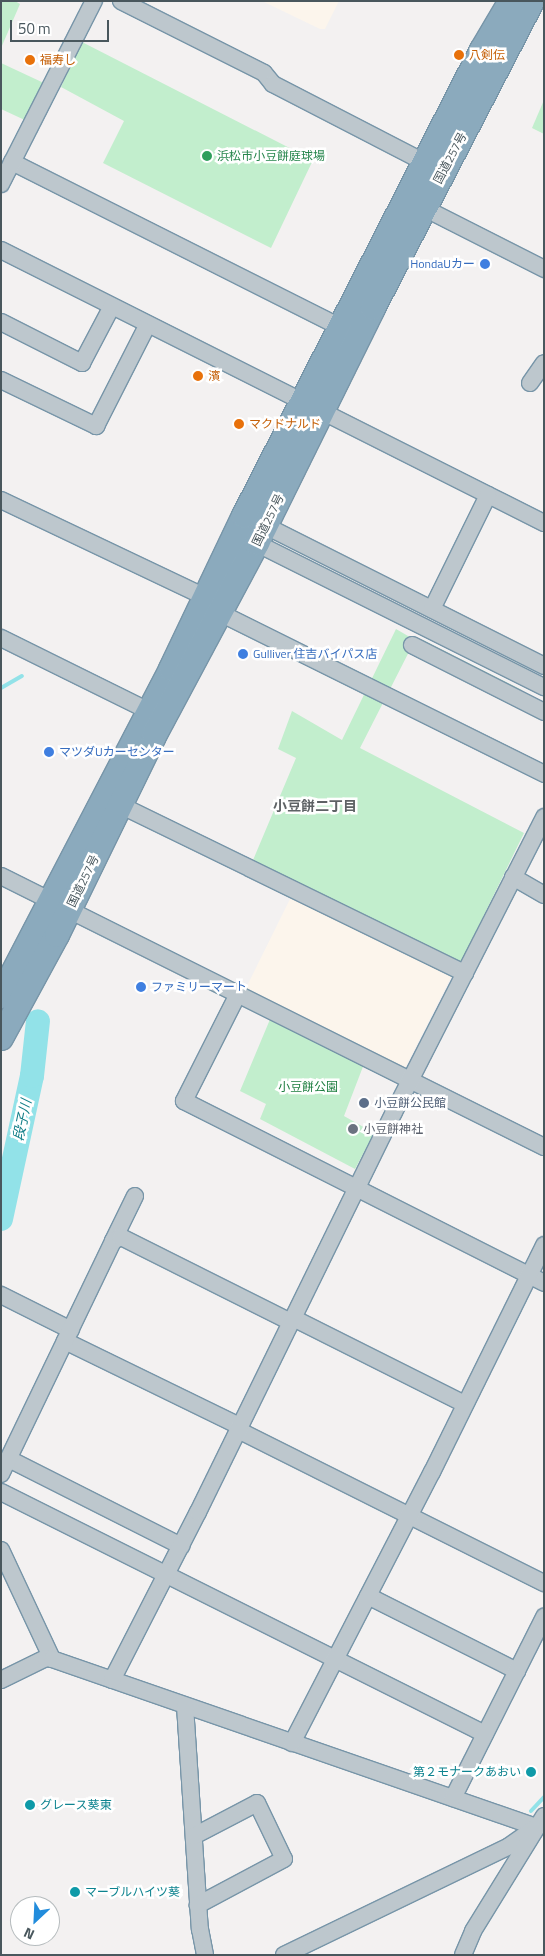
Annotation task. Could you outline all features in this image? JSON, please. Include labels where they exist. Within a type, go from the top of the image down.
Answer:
[{"type":"highway","name":"国道257号","points":[[1,1038],[149,711],[213,605],[261,535],[312,406],[340,327],[426,163],[482,50],[511,1]]},
{"type":"highway","name":"国道257号","points":[[1,996],[60,905],[120,805],[213,605],[236,533],[312,406],[424,208],[532,1]]},
{"type":"street","points":[[1,184],[94,1]]},
{"type":"street","points":[[121,1],[264,73],[273,84],[426,163]]},
{"type":"street","points":[[12,162],[340,327]]},
{"type":"street","points":[[424,208],[544,269]]},
{"type":"street","points":[[1,250],[544,523]]},
{"type":"street","points":[[1,322],[82,364],[112,306]]},
{"type":"street","points":[[1,380],[96,426],[148,324]]},
{"type":"street","points":[[530,382],[544,363]]},
{"type":"street","points":[[432,609],[488,495]]},
{"type":"street","points":[[1,500],[213,605],[544,774]]},
{"type":"street","points":[[236,533],[261,535],[432,609],[543,664]]},
{"type":"street","points":[[261,535],[544,687]]},
{"type":"street","points":[[1,638],[149,711]]},
{"type":"street","points":[[412,645],[544,712]]},
{"type":"street","points":[[120,805],[465,973]]},
{"type":"street","points":[[112,1680],[181,1546],[410,1080],[544,817]]},
{"type":"street","points":[[1,876],[544,1148]]},
{"type":"street","points":[[512,877],[544,895]]},
{"type":"street","points":[[238,994],[184,1101],[544,1283]]},
{"type":"street","points":[[1,1474],[22,1436],[22,1428],[135,1196]]},
{"type":"street","points":[[113,1241],[122,1237],[465,1404]]},
{"type":"street","points":[[292,1743],[544,1245]]},
{"type":"street","points":[[1,1295],[68,1335],[239,1428],[544,1583]]},
{"type":"street","points":[[9,1459],[181,1546]]},
{"type":"street","points":[[1,1492],[485,1734]]},
{"type":"street","points":[[1,1550],[52,1659]]},
{"type":"street","points":[[368,1596],[517,1671]]},
{"type":"street","points":[[454,1798],[517,1671],[538,1641],[544,1617]]},
{"type":"street","points":[[1,1680],[46,1658],[52,1659],[454,1798],[540,1822]]},
{"type":"street","points":[[185,1706],[198,1905],[205,1955]]},
{"type":"street","points":[[194,1836],[257,1803],[284,1859],[198,1905]]},
{"type":"street","points":[[284,1955],[509,1846],[540,1822]]},
{"type":"street","points":[[462,1955],[473,1931],[540,1822]]},
{"type":"shaded area","points":[[262,1],[339,1],[325,29],[320,29]]},
{"type":"shaded area","points":[[292,895],[452,975],[404,1070],[245,990]]},
{"type":"green space","points":[[1,1],[15,1],[20,4],[1,48]]},
{"type":"green space","points":[[82,42],[313,160],[271,248],[103,163],[124,121],[61,87]]},
{"type":"green space","points":[[1,63],[46,84],[29,122],[1,109]]},
{"type":"green space","points":[[544,100],[544,134],[532,128]]},
{"type":"green space","points":[[396,629],[415,640],[360,748],[524,833],[458,968],[251,865],[296,758],[278,749],[292,711],[342,740]]},
{"type":"green space","points":[[423,640],[522,690],[519,695],[420,645]]},
{"type":"green space","name":"小豆餅公園","points":[[271,1017],[364,1064],[344,1116],[374,1133],[355,1169],[260,1119],[266,1104],[240,1091]]},
{"type":"waterway","points":[[1,688],[22,676]]},
{"type":"waterway","name":"段子川","points":[[1,1219],[32,1076],[38,1021]]},
{"type":"waterway","points":[[531,1811],[544,1797]]},
{"type":"place","name":"八剣伝","points":[[459,55]]},
{"type":"place","name":"福寿し","points":[[30,60]]},
{"type":"place","name":"浜松市小豆餅庭球場","points":[[207,156]]},
{"type":"place","name":"HondaUカー","points":[[485,264]]},
{"type":"place","name":"濱","points":[[198,376]]},
{"type":"place","name":"マクドナルド","points":[[239,424]]},
{"type":"place","name":"Gulliver 住吉バイパス店","points":[[243,654]]},
{"type":"place","name":"マツダUカーセンター","points":[[49,752]]},
{"type":"place","name":"ファミリーマート","points":[[141,987]]},
{"type":"place","name":"小豆餅公民館","points":[[364,1103]]},
{"type":"place","name":"小豆餅神社","points":[[353,1129]]},
{"type":"place","name":"第２モナークあおい","points":[[531,1772]]},
{"type":"place","name":"グレース葵東","points":[[30,1805]]},
{"type":"place","name":"マーブルハイツ葵","points":[[75,1892]]},
{"type":"district","name":"小豆餅二丁目","points":[[315,806]]}]
